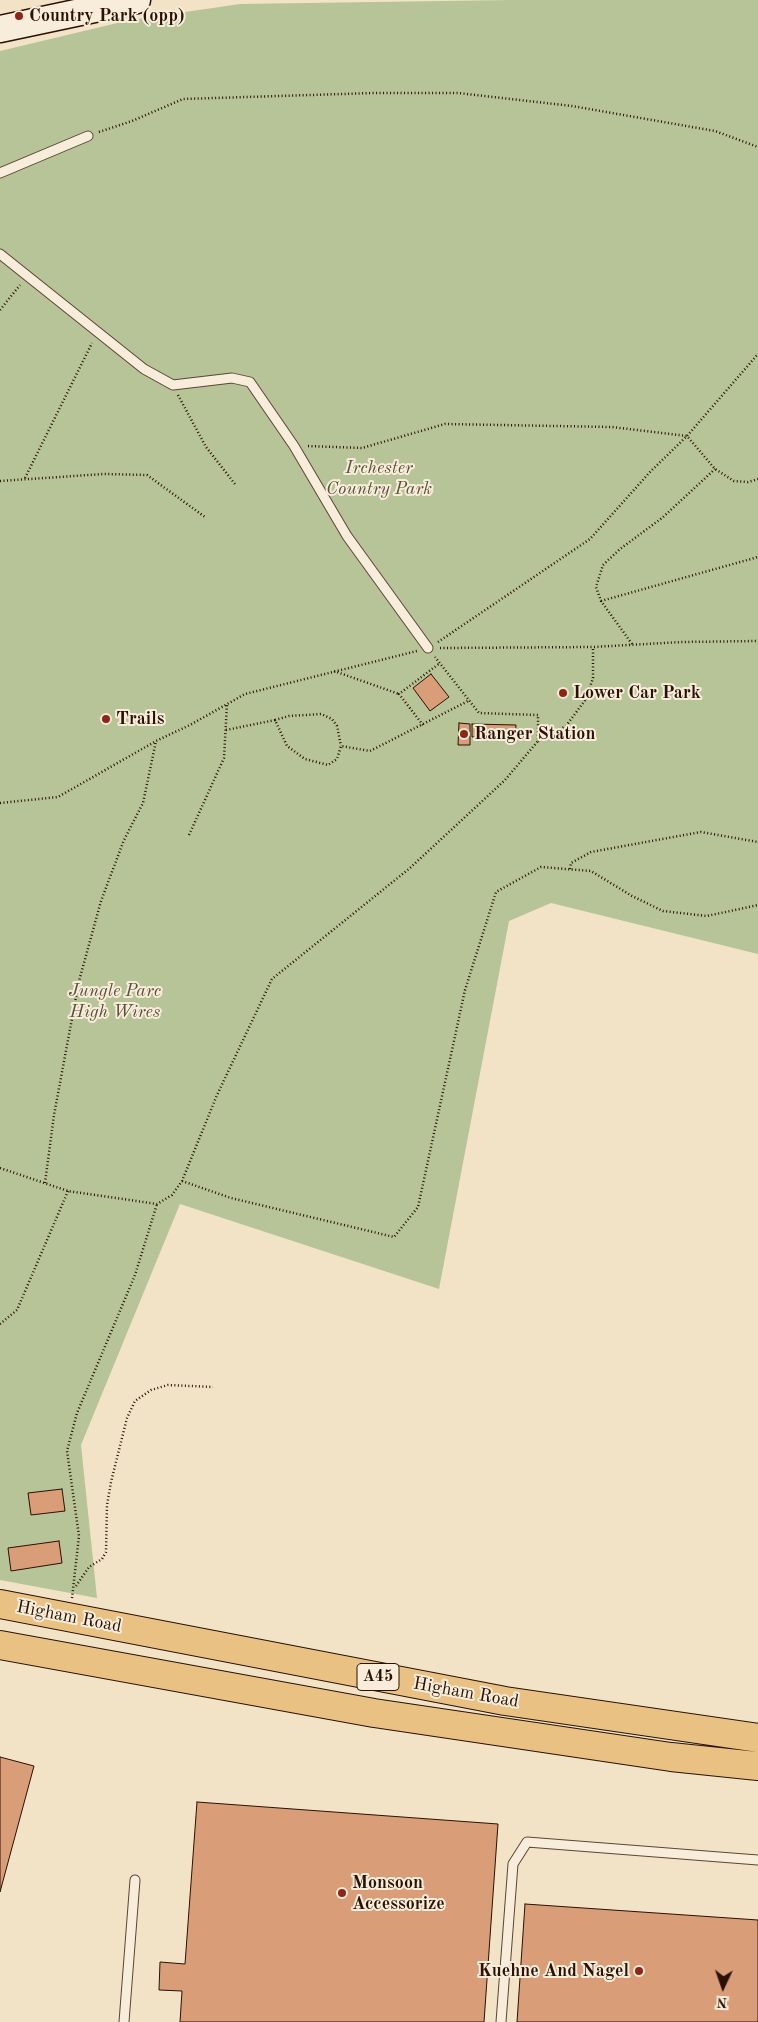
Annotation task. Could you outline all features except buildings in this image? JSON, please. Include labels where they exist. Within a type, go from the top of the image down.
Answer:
[{"type":"highway","name":"Higham Road","points":[[0,1604],[505,1701],[758,1738]]},
{"type":"highway","name":"Higham Road","points":[[0,1644],[374,1713],[671,1757],[758,1766]]},
{"type":"main road","points":[[0,29],[137,0]]},
{"type":"lane","points":[[0,173],[88,136]]},
{"type":"lane","points":[[0,254],[144,369],[173,385],[232,378],[250,382],[294,446],[346,536],[428,648]]},
{"type":"lane","points":[[501,2022],[513,1864],[527,1842],[758,1860]]},
{"type":"lane","points":[[124,2022],[135,1880]]},
{"type":"path","points":[[88,136],[132,121],[183,99],[374,93],[458,94],[572,106],[706,130],[758,147]]},
{"type":"path","points":[[0,310],[27,276]]},
{"type":"path","points":[[26,478],[97,332]]},
{"type":"path","points":[[428,648],[590,539],[650,472],[687,436],[758,354]]},
{"type":"path","points":[[173,385],[206,447],[235,484]]},
{"type":"path","points":[[294,446],[362,448],[445,424],[612,427],[687,436],[715,469],[734,481],[748,482],[758,479]]},
{"type":"path","points":[[632,645],[601,601],[596,587],[603,565],[620,549],[662,518],[715,469]]},
{"type":"path","points":[[0,481],[104,474],[147,475],[205,517]]},
{"type":"path","points":[[601,601],[758,557]]},
{"type":"path","points":[[0,802],[58,798],[156,741],[190,725],[245,694],[332,670],[428,648],[594,647],[758,641]]},
{"type":"path","points":[[0,1168],[68,1191],[157,1204],[172,1195],[182,1181],[217,1095],[272,979],[410,868],[505,780],[538,741],[566,726],[586,699],[593,678],[594,647]]},
{"type":"path","points":[[428,648],[479,713],[538,715],[538,741]]},
{"type":"path","points":[[399,694],[440,663]]},
{"type":"path","points":[[332,670],[399,694],[424,725]]},
{"type":"path","points":[[341,746],[370,751],[470,700]]},
{"type":"path","points":[[189,835],[224,758],[227,704]]},
{"type":"path","points":[[226,730],[289,716],[321,714],[332,719],[337,726],[341,746],[337,759],[328,765],[305,759],[287,746],[275,720]]},
{"type":"path","points":[[45,1183],[56,1106],[79,981],[100,902],[124,840],[143,803],[156,741]]},
{"type":"path","points":[[570,870],[571,863],[592,852],[701,832],[758,842]]},
{"type":"path","points":[[182,1181],[231,1198],[394,1237],[418,1206],[465,990],[496,892],[541,867],[591,871],[632,896],[663,910],[707,916],[758,904]]},
{"type":"path","points":[[0,1324],[17,1310],[68,1191]]},
{"type":"path","points":[[67,1617],[75,1587],[78,1536],[67,1451],[77,1413],[135,1275],[157,1204]]},
{"type":"path","points":[[75,1587],[89,1567],[102,1559],[106,1552],[107,1505],[111,1482],[126,1418],[135,1401],[151,1390],[168,1385],[213,1387]]},
{"type":"green space","name":"Irchester Country Park","points":[[510,0],[758,0],[758,954],[551,903],[509,921],[439,1289],[180,1204],[81,1445],[97,1598],[0,1580],[0,51],[130,20],[240,4]]},
{"type":"place","name":"Country Park (opp)","points":[[19,16]]},
{"type":"place","name":"Lower Car Park","points":[[563,693]]},
{"type":"place","name":"Trails","points":[[106,719]]},
{"type":"place","name":"Ranger Station","points":[[464,734]]},
{"type":"place","name":"Monsoon Accessorize","points":[[342,1893]]},
{"type":"place","name":"Kuehne And Nagel","points":[[639,1971]]},
{"type":"park label","name":"Jungle Parc High Wires","points":[[115,1001]]}]
